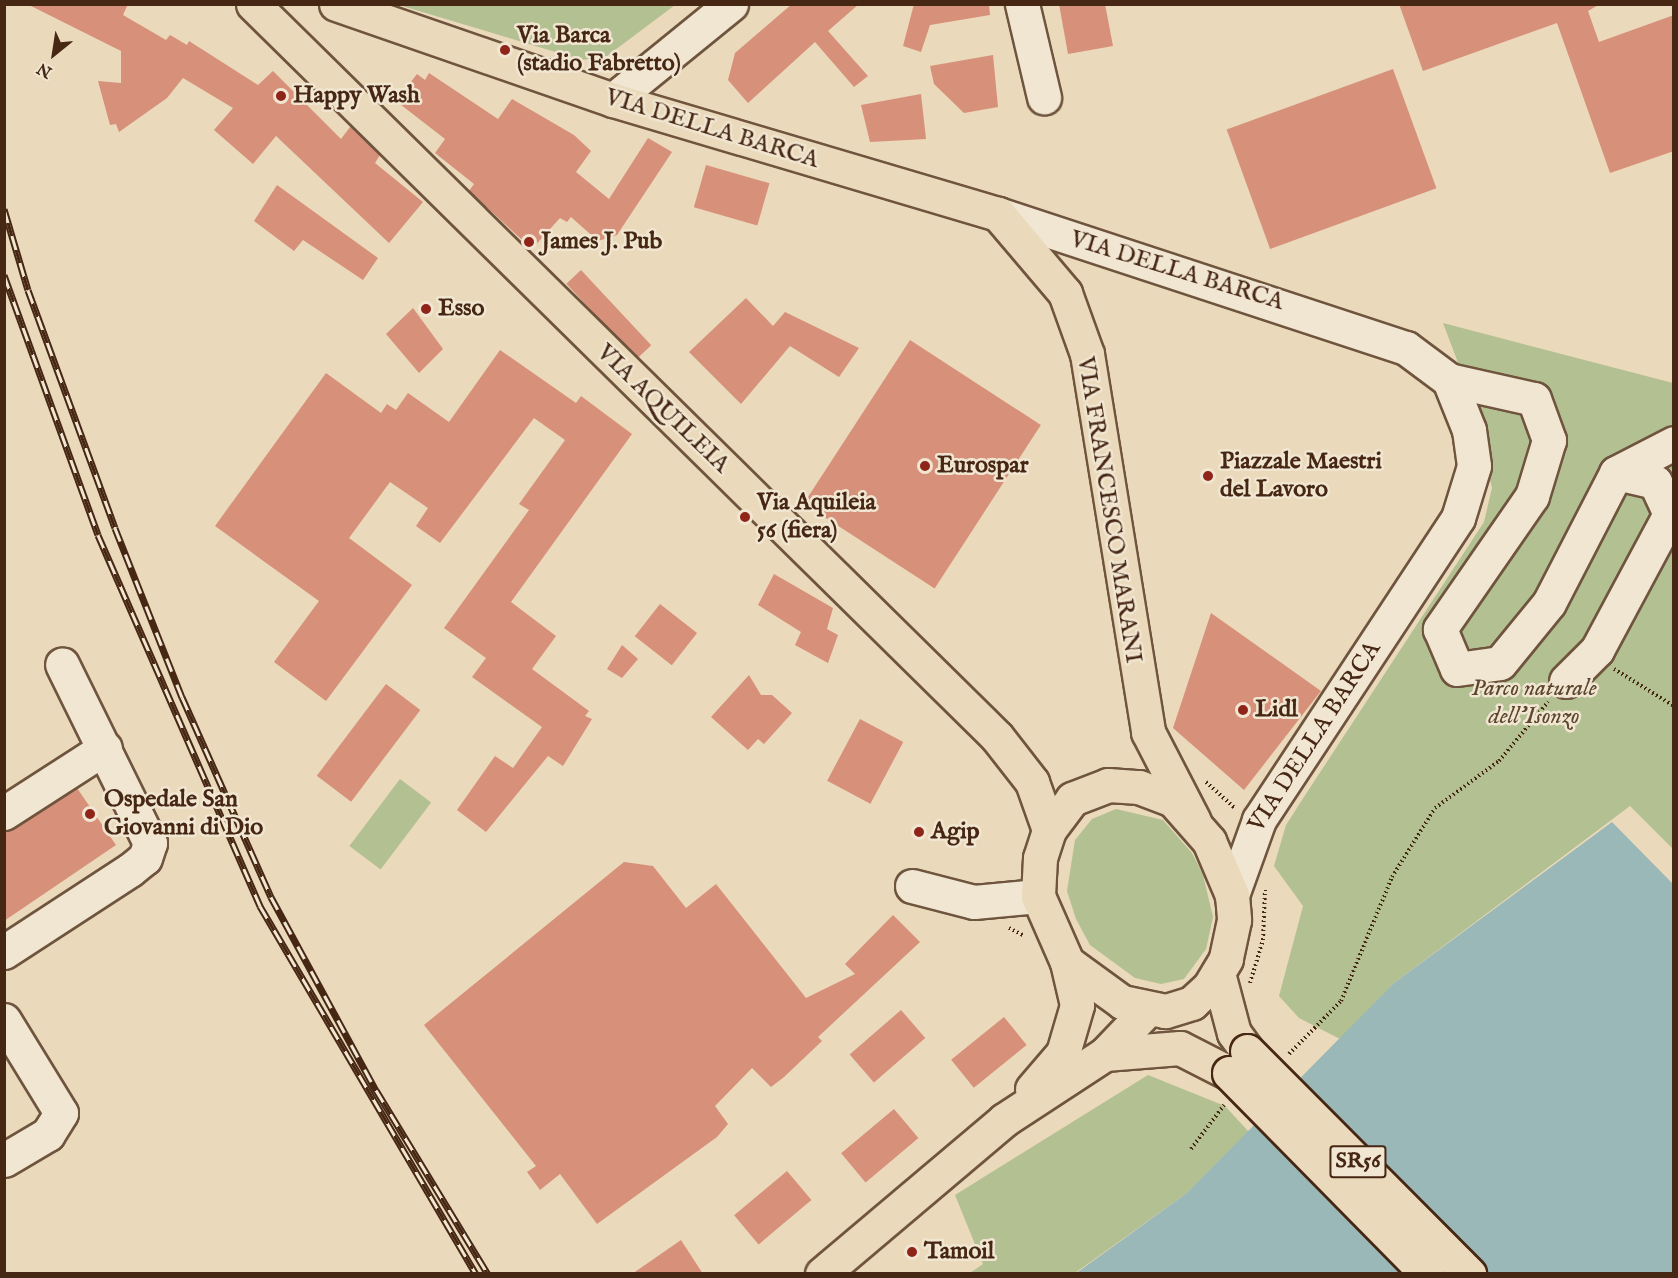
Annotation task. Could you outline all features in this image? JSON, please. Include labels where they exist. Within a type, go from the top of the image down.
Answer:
[{"type":"main road","name":"VIA AQUILEIA","points":[[253,4],[993,733],[1032,782],[1049,830]]},
{"type":"main road","name":"VIA DELLA BARCA","points":[[336,4],[613,100],[998,214]]},
{"type":"main road","name":"VIA FRANCESCO MARANI","points":[[998,214],[1065,293],[1087,354],[1148,732],[1194,821]]},
{"type":"main road","points":[[822,1274],[1004,1120],[1105,1054],[1156,1010],[1192,1003],[1218,973],[1234,920],[1232,895],[1209,841],[1194,821],[1173,800],[1140,787],[1108,785],[1072,799],[1049,830],[1040,858],[1038,896],[1067,962],[1077,1005],[1063,1053],[1004,1120]]},
{"type":"main road","points":[[1067,962],[1097,988],[1156,1010]]},
{"type":"main road","name":"SR56","points":[[1218,973],[1234,1033],[1236,1075],[1427,1274]]},
{"type":"main road","name":"SR56","points":[[1156,1010],[1236,1075],[1469,1274]]},
{"type":"main road","points":[[1105,1054],[1180,1048],[1236,1075]]},
{"type":"street","points":[[613,100],[730,4]]},
{"type":"street","points":[[1022,4],[1044,97]]},
{"type":"street","name":"VIA DELLA BARCA","points":[[998,214],[1348,325],[1406,348],[1449,380],[1469,430],[1474,466],[1458,518],[1259,820],[1232,895]]},
{"type":"street","points":[[1449,380],[1534,399],[1549,440],[1532,496],[1440,629],[1457,669],[1500,663],[1549,603],[1616,473],[1674,443]]},
{"type":"street","points":[[1566,681],[1591,654],[1670,514],[1655,482],[1616,473]]},
{"type":"street","points":[[4,952],[145,858],[150,843],[62,664]]},
{"type":"street","points":[[4,813],[105,748]]},
{"type":"street","points":[[912,886],[974,902],[1038,896]]},
{"type":"street","points":[[4,1020],[62,1113],[48,1134],[4,1160]]},
{"type":"path","points":[[1591,654],[1674,706]]},
{"type":"path","points":[[1284,1058],[1341,1001],[1392,877],[1435,808],[1499,761],[1566,681]]},
{"type":"path","points":[[1198,776],[1241,809]]},
{"type":"path","points":[[1249,988],[1263,940],[1265,885]]},
{"type":"path","points":[[1191,1149],[1236,1075]]},
{"type":"green space","points":[[399,5],[675,5],[607,56],[582,60]]},
{"type":"green space","name":"Parco naturale dell'Isonzo","points":[[1443,323],[1673,383],[1673,849],[1630,806],[1394,983],[1342,1040],[1299,1018],[1279,996],[1303,906],[1274,866],[1286,825],[1484,522],[1492,488],[1471,397]]},
{"type":"green space","points":[[400,779],[431,802],[381,870],[349,846]]},
{"type":"green space","points":[[1116,809],[1163,820],[1192,853],[1203,875],[1213,917],[1206,949],[1184,979],[1161,984],[1135,978],[1090,945],[1076,919],[1067,891],[1075,840],[1092,819]]},
{"type":"green space","points":[[1148,1075],[1225,1106],[1249,1132],[1187,1193],[1075,1273],[970,1273],[983,1264],[955,1195]]},
{"type":"water","points":[[1612,822],[1673,884],[1673,1273],[1075,1274],[1187,1193],[1394,983]]},
{"type":"building","points":[[27,4],[128,4],[123,15],[166,40],[170,35],[187,45],[189,41],[258,85],[273,71],[341,139],[350,127],[354,129],[380,155],[375,163],[423,202],[389,243],[276,136],[253,164],[214,130],[233,108],[183,78],[167,98],[119,132],[116,124],[110,125],[98,81],[121,83],[121,51]]},
{"type":"building","points":[[792,4],[859,4],[828,31],[868,76],[854,87],[815,42],[748,103],[728,80],[735,53]]},
{"type":"building","points":[[914,4],[989,4],[990,15],[930,25],[921,52],[903,46]]},
{"type":"building","points":[[1059,4],[1105,4],[1113,46],[1068,54]]},
{"type":"building","points":[[1399,4],[1600,4],[1588,11],[1599,42],[1674,15],[1674,151],[1610,173],[1557,23],[1423,71]]},
{"type":"building","points":[[993,55],[998,107],[964,113],[934,84],[930,66]]},
{"type":"building","points":[[1393,69],[1436,188],[1270,249],[1227,130]]},
{"type":"building","points":[[429,73],[498,119],[512,99],[574,135],[591,151],[576,172],[609,199],[648,138],[672,152],[617,235],[598,241],[571,217],[567,222],[560,218],[532,249],[469,191],[474,184],[435,153],[445,139],[396,101],[417,74],[425,80]]},
{"type":"building","points":[[921,94],[926,139],[870,142],[861,105]]},
{"type":"building","points":[[706,165],[769,183],[757,225],[694,207]]},
{"type":"building","points":[[277,185],[378,258],[363,280],[303,240],[294,251],[254,221]]},
{"type":"building","points":[[581,270],[651,345],[637,359],[566,284]]},
{"type":"building","points":[[746,298],[773,326],[785,312],[859,348],[839,377],[790,346],[741,404],[689,352]]},
{"type":"building","points":[[413,308],[443,349],[419,373],[386,334]]},
{"type":"building","name":"Eurospar","points":[[910,340],[1041,425],[935,589],[804,504]]},
{"type":"building","points":[[500,350],[576,403],[581,396],[632,434],[511,602],[556,636],[532,669],[589,711],[585,716],[592,719],[563,766],[548,756],[486,832],[457,810],[495,756],[513,768],[542,727],[472,677],[486,658],[444,628],[529,510],[519,504],[565,440],[534,418],[440,543],[416,526],[428,508],[390,482],[349,538],[412,585],[326,701],[274,662],[319,601],[215,526],[326,373],[381,413],[387,404],[396,410],[408,393],[449,422]]},
{"type":"building","points":[[774,574],[833,608],[827,629],[838,635],[828,663],[795,645],[801,632],[758,605]]},
{"type":"building","points":[[660,604],[697,633],[672,665],[635,636]]},
{"type":"building","name":"Lidl","points":[[1211,613],[1321,691],[1244,790],[1173,728]]},
{"type":"building","points":[[622,645],[638,659],[622,678],[607,669]]},
{"type":"building","points":[[749,675],[761,695],[772,695],[792,713],[764,744],[758,739],[748,750],[711,717]]},
{"type":"building","points":[[386,684],[420,710],[351,802],[317,776]]},
{"type":"building","points":[[860,719],[903,742],[870,804],[827,781]]},
{"type":"building","points":[[77,788],[116,845],[4,921],[4,833]]},
{"type":"building","points":[[624,862],[653,866],[686,908],[716,884],[806,998],[855,974],[845,964],[893,915],[920,942],[818,1037],[822,1041],[771,1087],[752,1068],[715,1106],[728,1124],[717,1137],[597,1224],[560,1174],[540,1190],[527,1172],[536,1166],[424,1025]]},
{"type":"building","points":[[901,1010],[925,1038],[874,1083],[850,1055]]},
{"type":"building","points":[[1004,1017],[1027,1045],[974,1088],[951,1060]]},
{"type":"building","points":[[894,1109],[918,1138],[866,1182],[841,1153]]},
{"type":"building","points":[[787,1171],[811,1200],[759,1244],[734,1215]]},
{"type":"building","points":[[681,1240],[703,1274],[632,1274]]},
{"type":"railway","points":[[4,209],[28,290],[115,528],[182,697],[271,897],[376,1090],[488,1274]]},
{"type":"railway","points":[[4,275],[98,535],[260,906],[476,1274]]},
{"type":"place","name":"Via Barca (stadio Fabretto)","points":[[505,50]]},
{"type":"place","name":"Happy Wash","points":[[281,96]]},
{"type":"place","name":"James J. Pub","points":[[529,242]]},
{"type":"place","name":"Esso","points":[[426,309]]},
{"type":"place","name":"Eurospar","points":[[925,466]]},
{"type":"place","name":"Piazzale Maestri del Lavoro","points":[[1208,476]]},
{"type":"place","name":"Via Aquileia 56 (fiera)","points":[[745,517]]},
{"type":"place","name":"Lidl","points":[[1243,710]]},
{"type":"place","name":"Ospedale San Giovanni di Dio","points":[[90,814]]},
{"type":"place","name":"Agip","points":[[919,832]]},
{"type":"place","name":"Tamoil","points":[[912,1252]]}]
